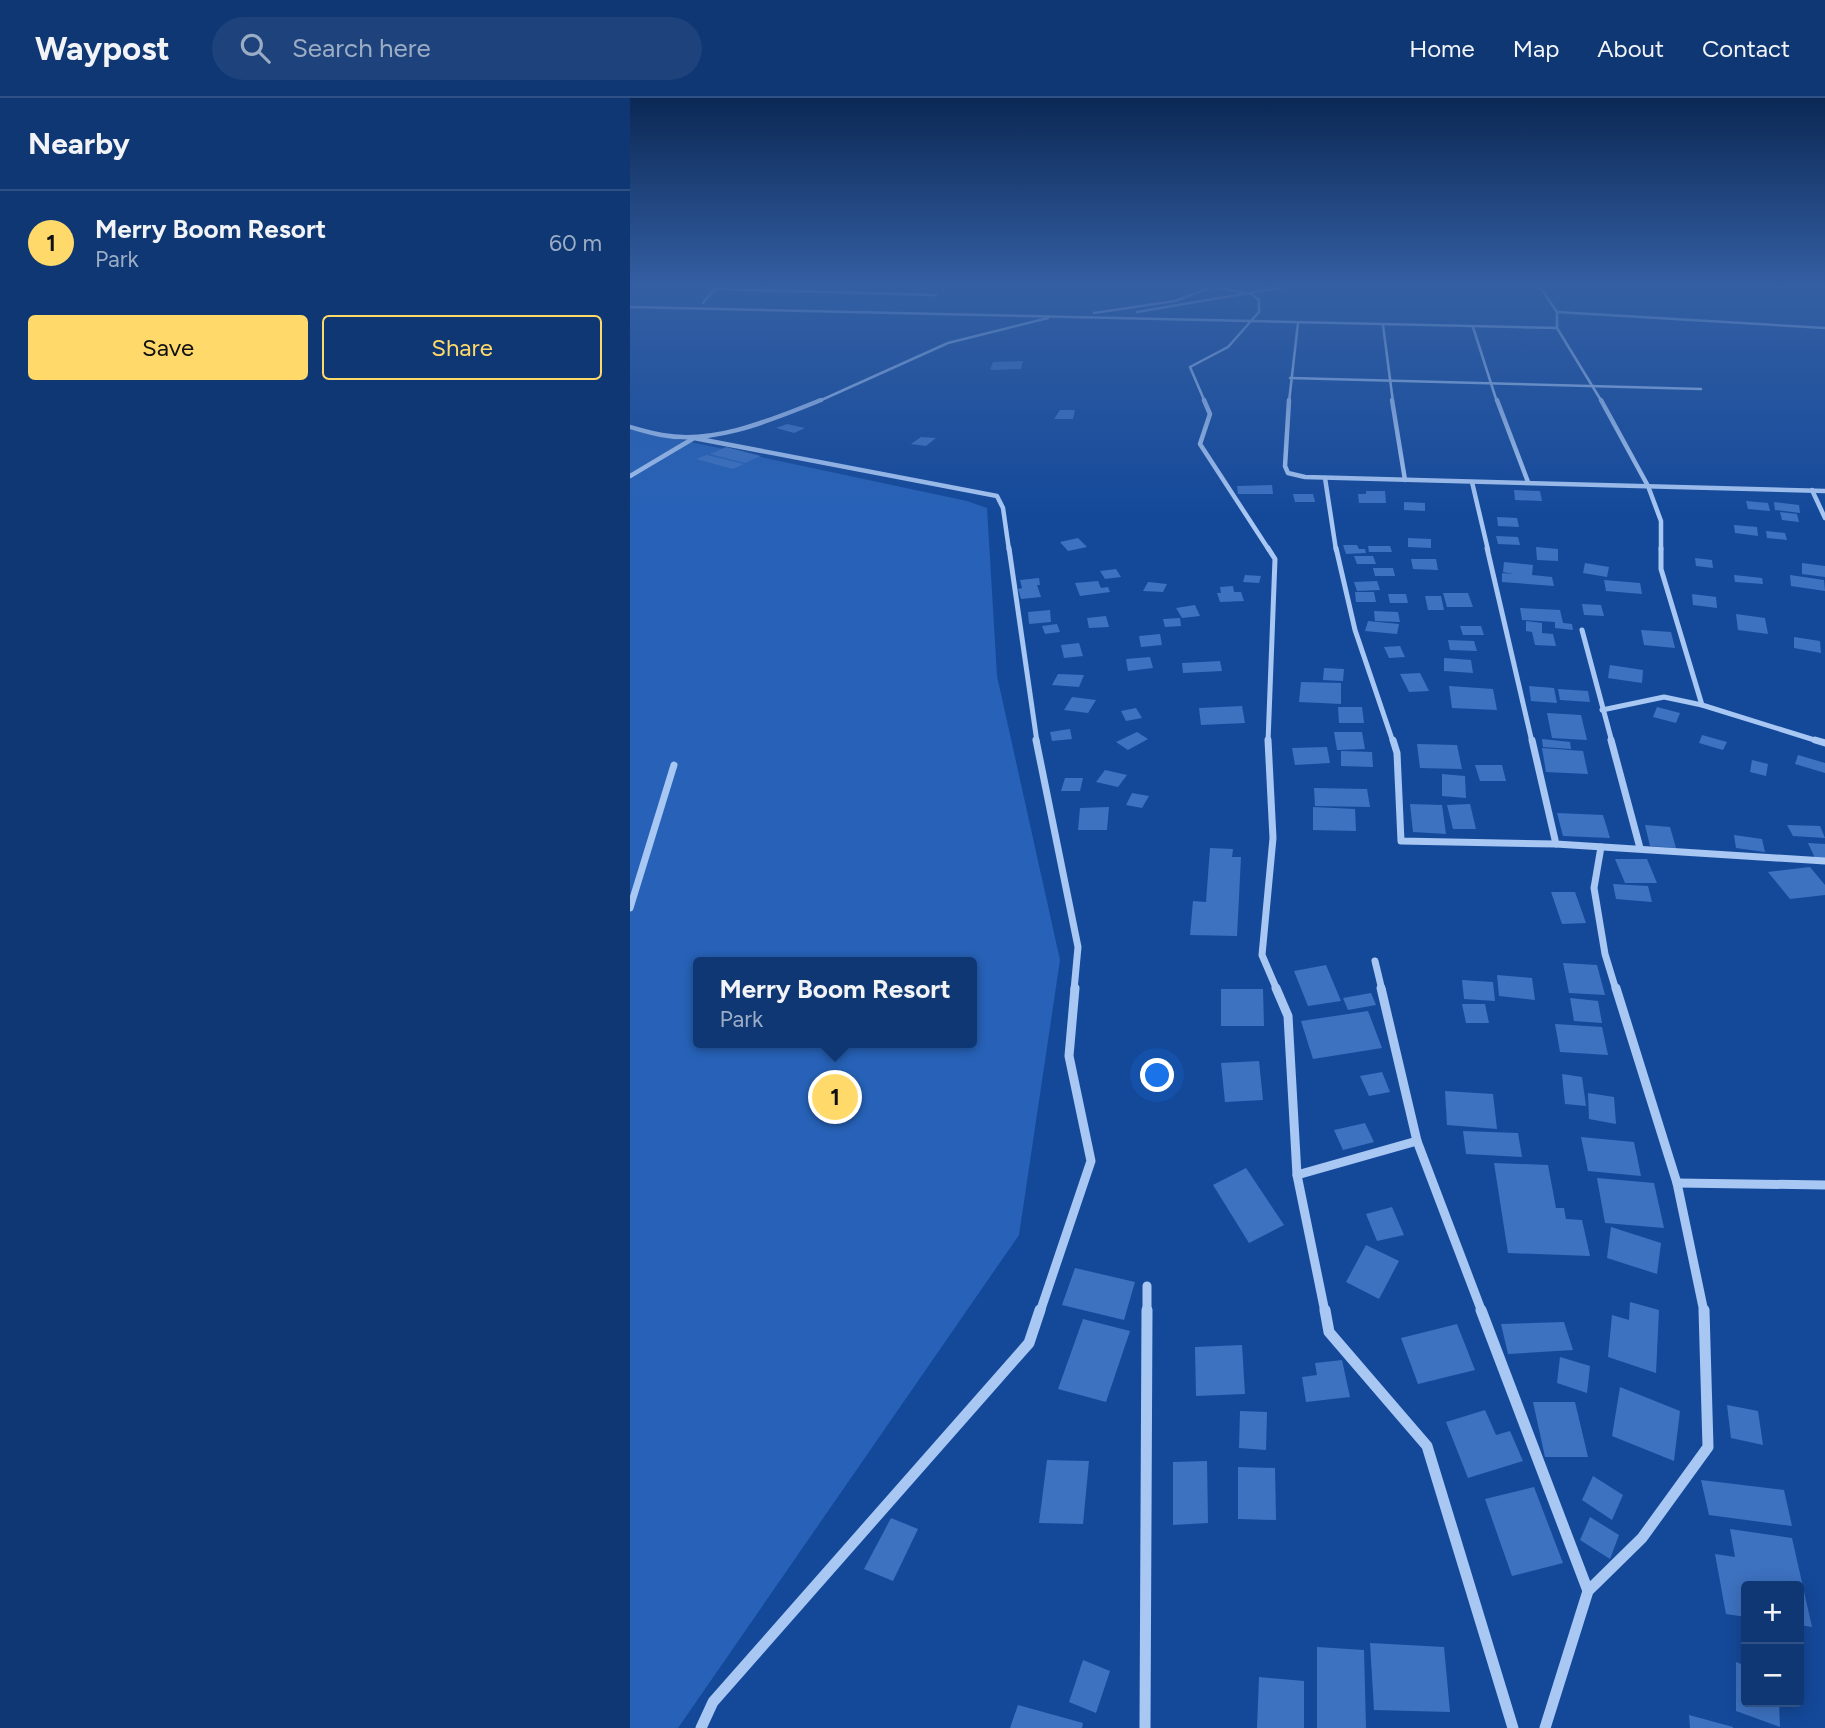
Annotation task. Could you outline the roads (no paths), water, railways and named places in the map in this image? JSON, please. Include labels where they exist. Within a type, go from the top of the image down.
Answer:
[{"type":"street","points":[[630,476],[694,438],[729,432],[802,407],[903,363]]},
{"type":"street","points":[[1197,363],[1189,367],[1210,414],[1200,444],[1275,559],[1267,730],[1273,838],[1262,955],[1289,1016],[1297,1175],[1329,1332],[1427,1446],[1513,1728]]},
{"type":"street","points":[[1292,363],[1285,466],[1288,473],[1325,478],[1825,491]]},
{"type":"street","points":[[1387,363],[1405,480]]},
{"type":"street","points":[[1484,363],[1528,482]]},
{"type":"street","points":[[1579,363],[1648,486],[1661,521],[1661,569],[1702,705]]},
{"type":"street","points":[[1290,378],[1701,389]]},
{"type":"street","points":[[630,427],[641,432],[694,438],[997,496],[1003,508],[1040,766],[1078,947],[1069,1056],[1091,1161],[1029,1343],[713,1702],[701,1728]]},
{"type":"street","points":[[1325,478],[1340,573],[1355,630],[1397,753],[1401,841],[1556,844],[1825,861]]},
{"type":"street","points":[[1472,482],[1556,844]]},
{"type":"street","points":[[1812,490],[1825,517]]},
{"type":"street","points":[[1582,630],[1640,848]]},
{"type":"street","points":[[1602,710],[1664,697],[1702,705],[1825,743]]},
{"type":"street","points":[[630,908],[674,765]]},
{"type":"street","points":[[1545,1728],[1588,1591],[1642,1538],[1709,1447],[1704,1312],[1677,1183],[1605,954],[1594,888],[1601,847]]},
{"type":"street","points":[[1375,961],[1417,1141],[1588,1591]]},
{"type":"street","points":[[1297,1175],[1417,1141]]},
{"type":"street","points":[[1677,1183],[1825,1185]]},
{"type":"street","points":[[1145,1728],[1147,1286]]},
{"type":"place","name":"Merry Boom Resort","points":[[835,1097]]}]
